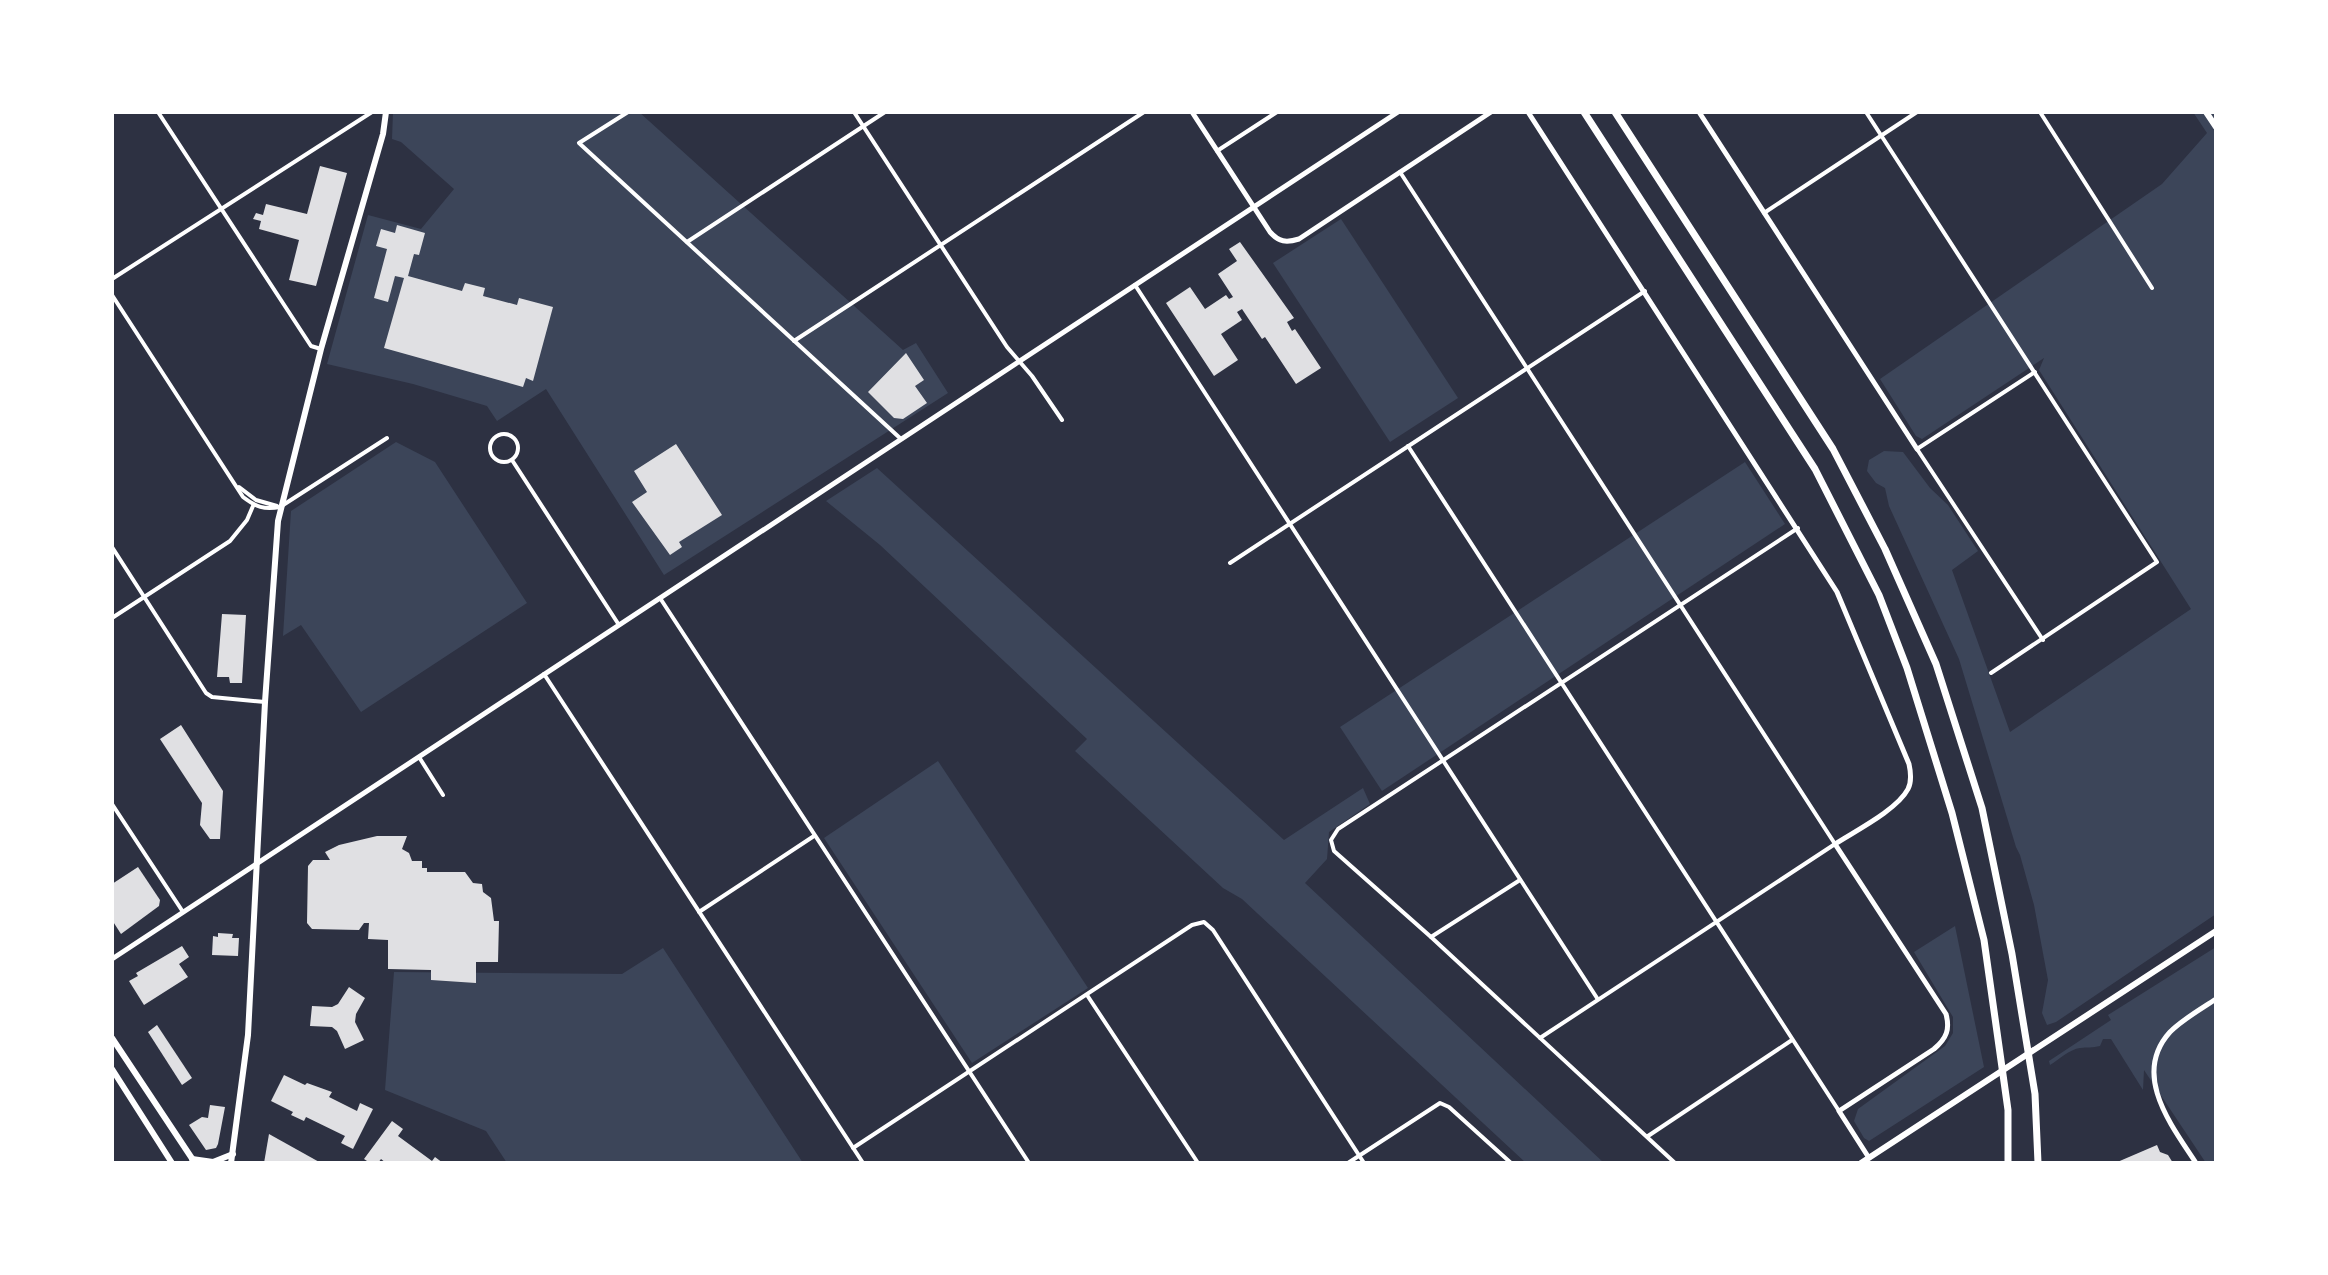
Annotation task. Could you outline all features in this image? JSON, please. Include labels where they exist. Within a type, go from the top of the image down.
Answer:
[{"type":"highway","points":[[1584,112],[1808,458],[1879,595],[1907,668],[1952,813],[1984,940],[2008,1110],[2008,1163]]},
{"type":"highway","points":[[1615,112],[1833,449],[1885,549],[1936,664],[1982,808],[2024,1015],[2035,1094],[2038,1163]]},
{"type":"main road","points":[[231,1163],[248,1035],[265,702],[280,507],[321,349],[383,134],[384,112]]},
{"type":"main road","points":[[2206,112],[2216,127]]},
{"type":"main road","points":[[1861,1163],[1870,1160],[2216,931]]},
{"type":"main road","points":[[112,1038],[193,1161],[213,1162],[233,1154]]},
{"type":"main road","points":[[112,1069],[172,1163]]},
{"type":"street","points":[[158,112],[311,346],[321,349]]},
{"type":"street","points":[[112,279],[372,112]]},
{"type":"street","points":[[628,112],[579,143],[901,439]]},
{"type":"street","points":[[854,112],[1007,347],[1032,376],[1062,420]]},
{"type":"street","points":[[687,242],[885,112]]},
{"type":"street","points":[[794,341],[1144,112]]},
{"type":"street","points":[[1192,112],[1276,239],[1290,242],[1491,112]]},
{"type":"street","points":[[1217,151],[1277,112]]},
{"type":"street","points":[[112,959],[1398,112]]},
{"type":"street","points":[[1528,112],[1837,592],[1899,736],[1909,764],[1910,784],[1907,792],[1894,805],[1540,1038]]},
{"type":"street","points":[[1699,112],[2043,640]]},
{"type":"street","points":[[1866,112],[2157,562],[1991,673]]},
{"type":"street","points":[[1764,213],[1917,112]]},
{"type":"street","points":[[2040,112],[2152,288]]},
{"type":"street","points":[[1400,172],[1946,1014],[1948,1032],[1934,1049],[1839,1111]]},
{"type":"street","points":[[1135,285],[1597,999]]},
{"type":"street","points":[[1230,563],[1645,291]]},
{"type":"street","points":[[112,295],[243,497],[253,506],[266,510],[280,507],[387,438]]},
{"type":"street","points":[[1917,449],[2035,372]]},
{"type":"street","points":[[504,433],[516,439],[518,453],[512,460],[503,462],[492,454],[490,444],[496,436],[504,433]]},
{"type":"street","points":[[1408,446],[1870,1160]]},
{"type":"street","points":[[512,460],[619,625]]},
{"type":"street","points":[[237,486],[256,500],[280,507]]},
{"type":"street","points":[[112,618],[230,541],[247,520],[253,506]]},
{"type":"street","points":[[1675,1163],[1334,851],[1331,840],[1338,829],[1798,528]]},
{"type":"street","points":[[112,547],[206,693],[212,697],[265,702]]},
{"type":"street","points":[[660,598],[1029,1163]]},
{"type":"street","points":[[544,674],[863,1163]]},
{"type":"street","points":[[419,757],[443,795]]},
{"type":"street","points":[[112,804],[183,912]]},
{"type":"street","points":[[699,912],[814,836]]},
{"type":"street","points":[[1431,937],[1520,880]]},
{"type":"street","points":[[853,1148],[1192,925],[1204,922],[1213,930],[1364,1163]]},
{"type":"street","points":[[1087,995],[1198,1163]]},
{"type":"street","points":[[2196,1163],[2166,1118],[2156,1096],[2156,1066],[2162,1044],[2169,1033],[2216,999]]},
{"type":"street","points":[[1648,1136],[1793,1040]]},
{"type":"street","points":[[1348,1163],[1440,1103],[1449,1107],[1511,1163]]},
{"type":"shaded area","points":[[393,112],[639,112],[903,350],[916,343],[948,393],[664,575],[546,389],[497,421],[487,406],[413,384],[327,364],[368,215],[421,229],[454,189],[401,142],[392,139]]},
{"type":"shaded area","points":[[2193,112],[2216,112],[2216,914],[2056,1022],[2047,1025],[2042,1013],[2048,980],[2034,905],[1959,659],[1889,506],[1885,488],[1876,483],[1867,471],[1869,460],[1884,451],[1903,452],[1930,488],[1948,505],[1978,551],[1952,570],[2010,732],[2191,609],[2039,370],[2044,358],[1922,439],[1916,436],[1880,379],[2162,184],[2207,133]]},
{"type":"shaded area","points":[[1341,219],[1458,398],[1390,442],[1273,263]]},
{"type":"shaded area","points":[[396,442],[435,462],[527,603],[361,712],[301,625],[283,636],[291,511]]},
{"type":"shaded area","points":[[1745,462],[1785,524],[1382,791],[1340,727]]},
{"type":"shaded area","points":[[877,468],[1284,840],[1363,788],[1370,804],[1329,832],[1327,859],[1305,883],[1604,1163],[1526,1163],[1242,899],[1223,888],[1075,751],[1087,739],[880,545],[826,501]]},
{"type":"shaded area","points":[[938,761],[1088,988],[972,1063],[824,838]]},
{"type":"shaded area","points":[[1955,926],[1984,1067],[1869,1141],[1854,1121],[1858,1109],[1945,1046],[1953,1033],[1953,1017],[1914,952]]},
{"type":"shaded area","points":[[2216,947],[2216,1163],[2206,1163],[2144,1070],[2143,1090],[2111,1039],[2103,1039],[2100,1046],[2072,1050],[2050,1065],[2049,1061],[2111,1020],[2108,1015]]},
{"type":"shaded area","points":[[663,948],[803,1163],[507,1163],[486,1131],[385,1090],[394,972],[622,974]]},
{"type":"building","points":[[320,166],[347,173],[316,286],[289,280],[299,240],[259,229],[261,221],[253,219],[256,213],[263,215],[266,204],[307,214]]},
{"type":"building","points":[[397,225],[425,233],[419,255],[414,254],[408,276],[462,291],[465,283],[485,288],[483,296],[517,305],[519,298],[553,307],[533,381],[526,378],[523,387],[384,348],[404,278],[395,276],[388,302],[374,298],[387,249],[376,246],[381,229],[395,233]]},
{"type":"building","points":[[1240,242],[1294,318],[1287,322],[1292,331],[1295,329],[1321,368],[1296,384],[1242,309],[1237,312],[1242,320],[1221,334],[1238,360],[1214,376],[1166,303],[1190,287],[1205,309],[1226,295],[1229,299],[1233,297],[1218,274],[1237,261],[1229,249]]},
{"type":"building","points":[[906,353],[924,380],[915,386],[927,403],[903,419],[894,418],[868,392]]},
{"type":"building","points":[[676,444],[722,515],[679,542],[682,547],[670,555],[632,502],[647,492],[634,471]]},
{"type":"building","points":[[222,614],[246,615],[242,683],[230,683],[229,677],[217,677]]},
{"type":"building","points":[[181,725],[223,791],[220,839],[210,839],[200,825],[202,803],[160,739]]},
{"type":"building","points":[[377,836],[407,836],[402,849],[409,853],[412,861],[422,861],[422,868],[427,868],[427,872],[465,872],[473,883],[482,884],[483,892],[491,898],[494,921],[499,921],[498,962],[476,962],[476,983],[431,980],[431,970],[388,969],[388,940],[368,939],[369,923],[364,923],[359,930],[312,929],[307,923],[308,866],[313,860],[330,860],[325,852],[339,845]]},
{"type":"building","points":[[138,867],[160,900],[159,906],[121,934],[112,920],[112,884]]},
{"type":"building","points":[[218,933],[233,934],[232,938],[239,938],[238,956],[212,955],[213,936],[218,937]]},
{"type":"building","points":[[182,946],[189,957],[179,964],[188,977],[144,1005],[129,981],[138,976],[136,973]]},
{"type":"building","points":[[349,987],[365,998],[355,1022],[364,1040],[345,1049],[332,1027],[310,1026],[312,1006],[332,1007],[338,1004]]},
{"type":"building","points":[[157,1025],[192,1078],[182,1085],[148,1032]]},
{"type":"building","points":[[284,1075],[305,1085],[307,1083],[332,1092],[329,1097],[357,1111],[360,1103],[373,1109],[353,1149],[341,1143],[345,1136],[306,1117],[304,1121],[291,1115],[293,1112],[271,1101]]},
{"type":"building","points":[[210,1105],[225,1107],[218,1144],[216,1148],[206,1150],[189,1125],[202,1117],[208,1118]]},
{"type":"building","points":[[392,1121],[403,1129],[398,1136],[432,1161],[435,1157],[443,1163],[386,1163],[381,1159],[378,1163],[370,1163],[364,1159]]},
{"type":"building","points":[[269,1134],[321,1163],[264,1163]]},
{"type":"building","points":[[2157,1145],[2160,1152],[2168,1155],[2173,1163],[2115,1163]]}]
